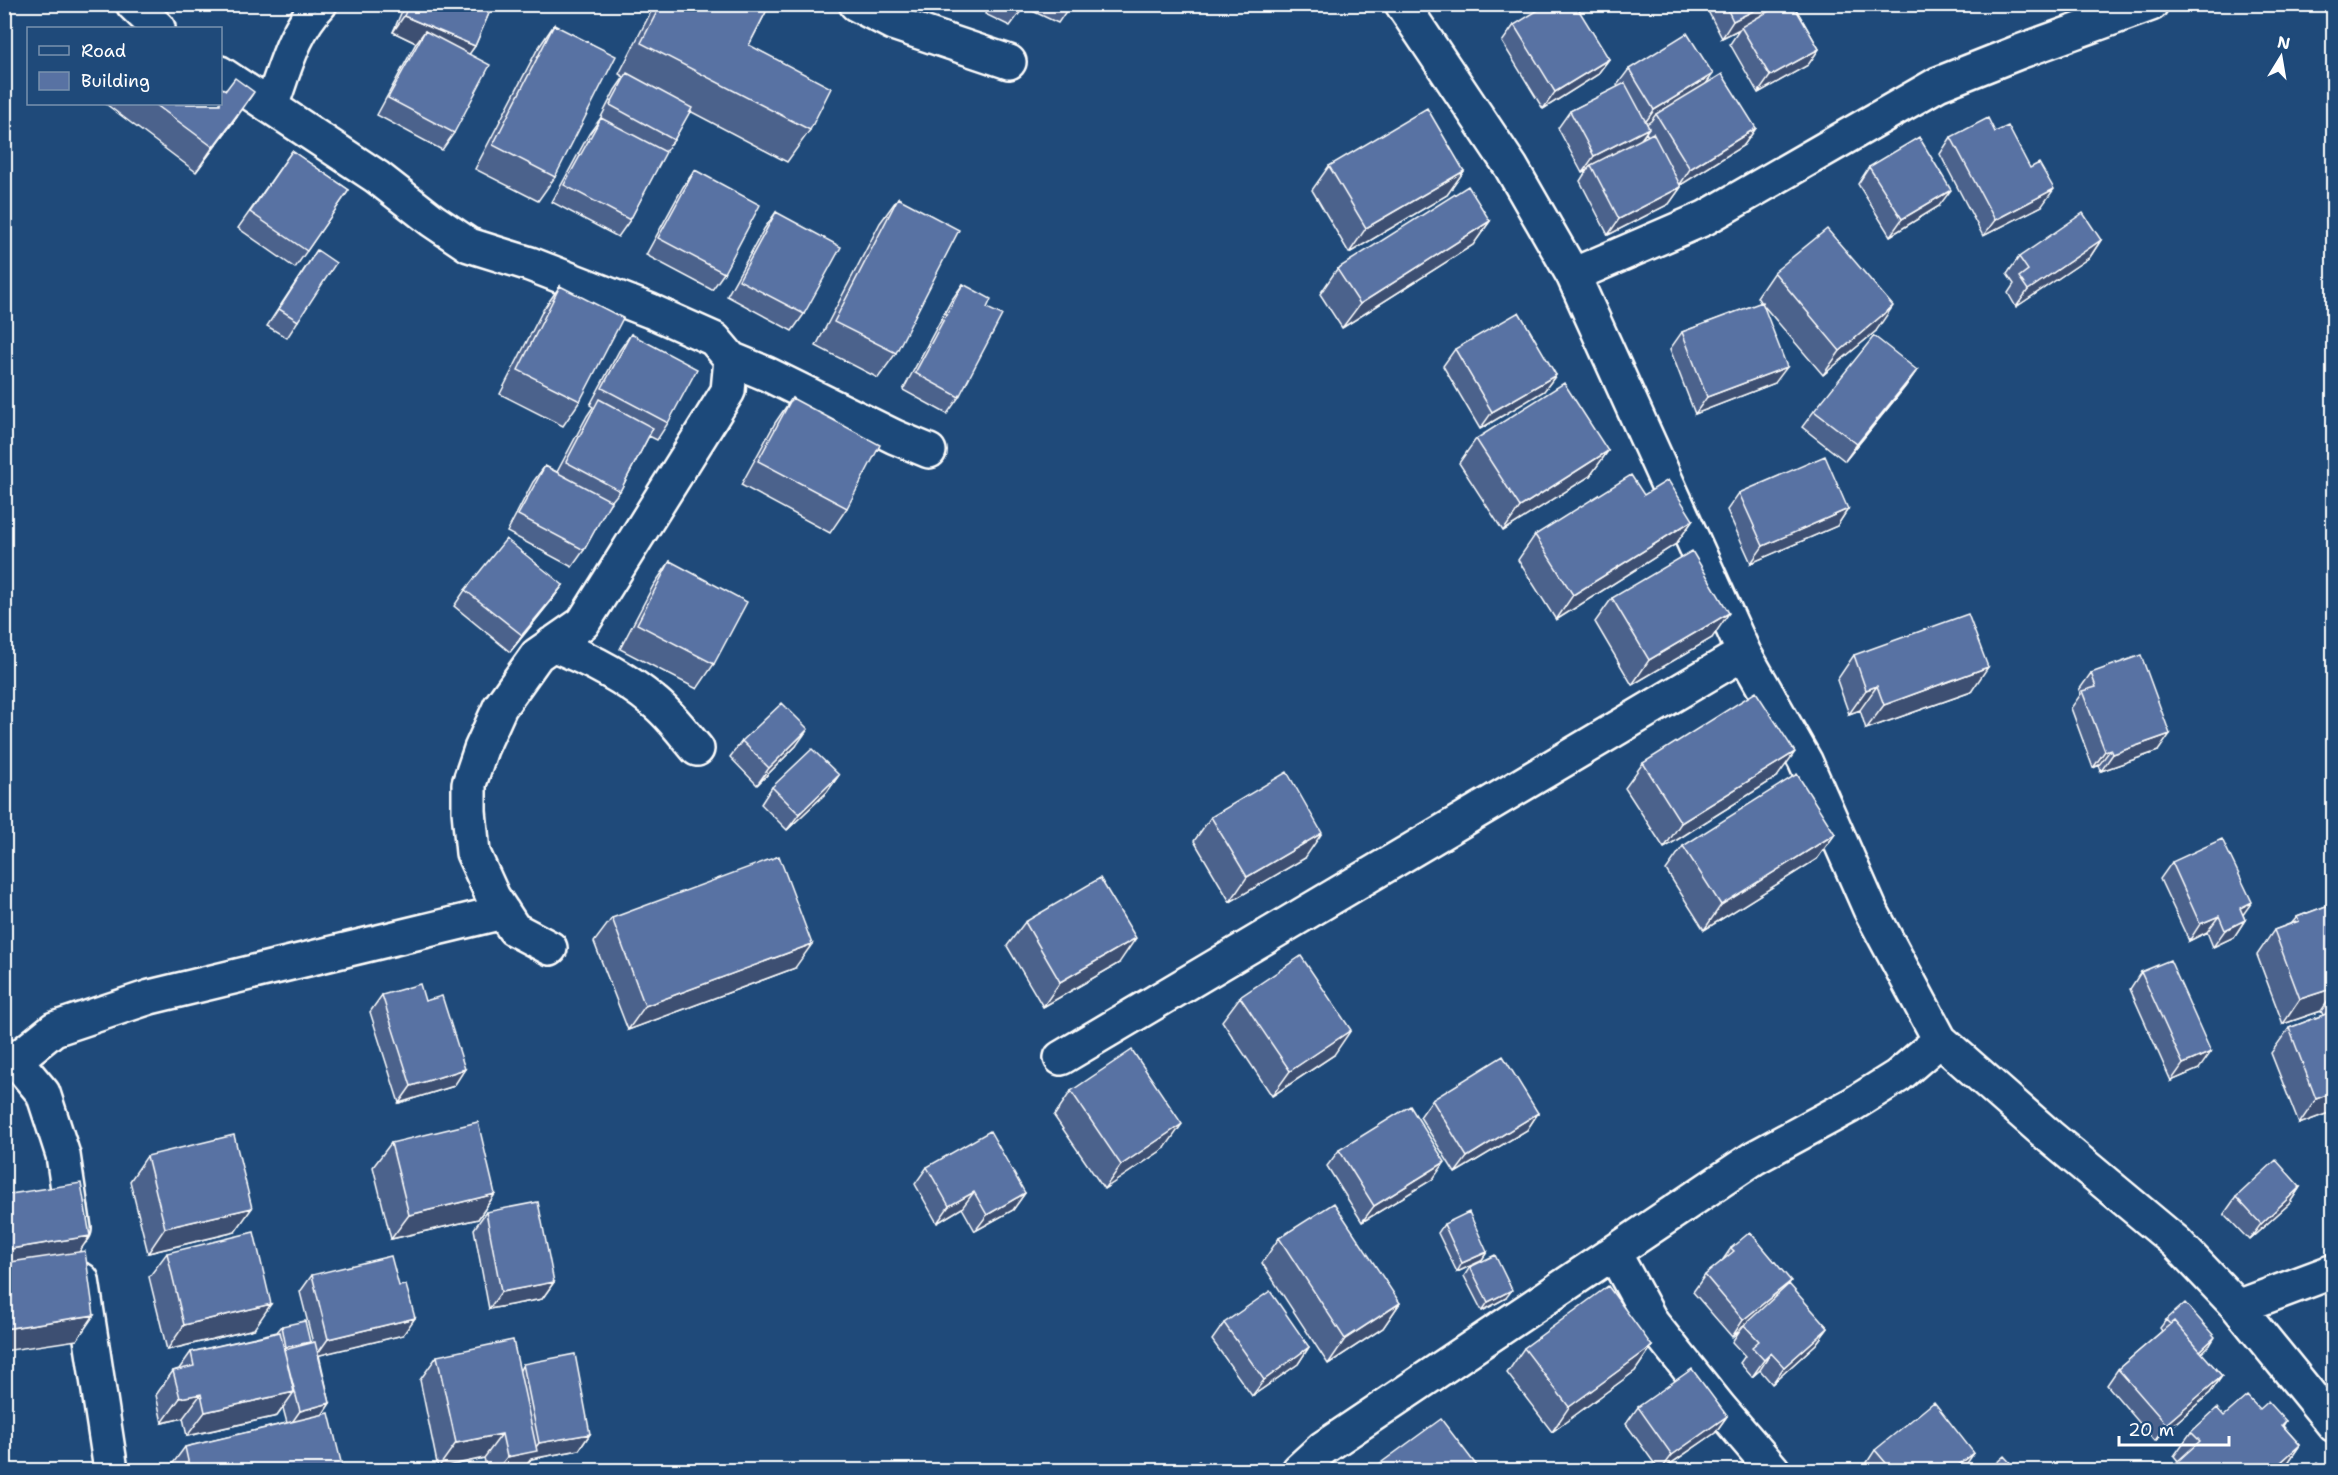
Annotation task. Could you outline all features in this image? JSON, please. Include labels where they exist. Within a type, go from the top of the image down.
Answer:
[{"type":"street","points":[[133,4],[157,27]]},
{"type":"street","points":[[272,106],[292,49],[310,14],[320,4]]},
{"type":"street","points":[[856,4],[893,23],[1009,62]]},
{"type":"street","points":[[1402,4],[1511,167],[1573,275],[1744,653],[1805,761],[1870,909],[1940,1040],[2049,1136],[2176,1242],[2238,1307],[2334,1425]]},
{"type":"street","points":[[1573,275],[1705,218],[1938,84],[2151,4]]},
{"type":"street","points":[[222,74],[377,177],[432,220],[469,245],[530,264],[714,339],[730,359],[767,374],[929,451]]},
{"type":"street","points":[[550,948],[514,929],[493,897],[473,853],[469,784],[481,749],[500,707],[537,655],[584,623],[728,391],[730,359]]},
{"type":"street","points":[[552,644],[597,664],[655,702],[697,749]]},
{"type":"street","points":[[1061,1058],[1744,653]]},
{"type":"street","points":[[111,1470],[63,1155],[43,1093],[22,1068],[9,1060],[54,1029],[150,997],[503,912]]},
{"type":"street","points":[[1299,1470],[1323,1448],[1754,1158],[1850,1106],[1898,1076],[1940,1040]]},
{"type":"street","points":[[1614,1253],[1652,1323],[1773,1470]]},
{"type":"street","points":[[2238,1307],[2334,1271]]},
{"type":"building","points":[[409,4],[493,4],[475,46],[404,16]]},
{"type":"building","points":[[661,4],[770,4],[749,45],[831,88],[810,130],[641,43]]},
{"type":"building","points":[[1548,4],[1575,4],[1609,59],[1555,92],[1514,25]]},
{"type":"building","points":[[1725,4],[1767,4],[1733,21]]},
{"type":"building","points":[[1781,4],[1793,4],[1819,49],[1770,76],[1741,27]]},
{"type":"building","points":[[554,25],[616,56],[555,177],[493,145]]},
{"type":"building","points":[[425,31],[490,65],[454,133],[388,98]]},
{"type":"building","points":[[1687,33],[1713,74],[1654,110],[1629,69]]},
{"type":"building","points":[[627,73],[692,108],[674,140],[610,105]]},
{"type":"building","points":[[1722,74],[1756,128],[1690,169],[1656,114]]},
{"type":"building","points":[[235,78],[254,92],[213,147],[156,105],[222,105],[222,88],[226,90]]},
{"type":"building","points":[[1625,83],[1649,128],[1594,156],[1570,111]]},
{"type":"building","points":[[1427,108],[1464,171],[1366,228],[1329,166]]},
{"type":"building","points":[[601,118],[666,152],[630,220],[564,185]]},
{"type":"building","points":[[1988,118],[1995,132],[2008,126],[2030,168],[2039,163],[2054,189],[1995,220],[1951,137]]},
{"type":"building","points":[[1653,133],[1681,187],[1619,219],[1591,165]]},
{"type":"building","points":[[1919,137],[1951,190],[1902,219],[1869,167]]},
{"type":"building","points":[[292,151],[349,190],[307,251],[250,212]]},
{"type":"building","points":[[695,170],[760,205],[724,273],[658,238]]},
{"type":"building","points":[[1468,186],[1490,221],[1360,304],[1337,269]]},
{"type":"building","points":[[898,198],[959,230],[896,353],[834,322]]},
{"type":"building","points":[[776,212],[841,247],[804,314],[739,280]]},
{"type":"building","points":[[2083,213],[2101,240],[2028,290],[2019,277],[2028,270],[2019,257]]},
{"type":"building","points":[[1827,229],[1893,306],[1840,351],[1774,272]]},
{"type":"building","points":[[317,250],[336,263],[298,321],[279,309]]},
{"type":"building","points":[[963,284],[991,299],[987,308],[1002,315],[959,397],[915,373]]},
{"type":"building","points":[[560,286],[623,318],[580,401],[518,370]]},
{"type":"building","points":[[1762,302],[1787,367],[1707,397],[1682,332]]},
{"type":"building","points":[[1519,312],[1556,375],[1492,412],[1455,349]]},
{"type":"building","points":[[631,334],[697,369],[668,423],[602,388]]},
{"type":"building","points":[[1874,336],[1917,370],[1857,444],[1814,411]]},
{"type":"building","points":[[1564,383],[1608,451],[1520,507],[1476,439]]},
{"type":"building","points":[[792,398],[880,445],[847,508],[758,461]]},
{"type":"building","points":[[599,399],[653,428],[620,491],[566,462]]},
{"type":"building","points":[[1825,456],[1848,509],[1763,546],[1739,493]]},
{"type":"building","points":[[545,466],[611,501],[584,550],[518,515]]},
{"type":"building","points":[[1631,475],[1644,495],[1668,480],[1693,520],[1573,595],[1535,535]]},
{"type":"building","points":[[506,539],[563,585],[522,635],[465,590]]},
{"type":"building","points":[[1692,551],[1729,613],[1649,660],[1612,598]]},
{"type":"building","points":[[670,561],[747,602],[714,664],[637,624]]},
{"type":"building","points":[[1968,614],[1988,667],[1884,705],[1877,686],[1866,690],[1854,655]]},
{"type":"building","points":[[2141,655],[2170,734],[2113,754],[2111,749],[2105,751],[2082,691],[2096,687],[2091,673]]},
{"type":"building","points":[[1756,692],[1795,752],[1681,823],[1643,763]]},
{"type":"building","points":[[782,703],[808,729],[769,768],[742,741]]},
{"type":"building","points":[[812,749],[839,775],[799,814],[772,787]]},
{"type":"building","points":[[1287,772],[1322,833],[1247,877],[1211,817]]},
{"type":"building","points":[[1797,774],[1835,834],[1721,905],[1683,846]]},
{"type":"building","points":[[2222,839],[2252,902],[2240,908],[2245,920],[2225,930],[2219,916],[2200,924],[2172,862]]},
{"type":"building","points":[[779,856],[812,944],[645,1006],[612,918]]},
{"type":"building","points":[[1100,878],[1136,938],[1060,982],[1025,922]]},
{"type":"building","points":[[2334,903],[2334,988],[2300,999],[2274,930],[2299,921],[2297,917]]},
{"type":"building","points":[[1301,956],[1351,1030],[1290,1071],[1240,997]]},
{"type":"building","points":[[2170,960],[2211,1052],[2183,1064],[2141,972]]},
{"type":"building","points":[[420,984],[425,1001],[442,996],[465,1069],[411,1086],[382,995]]},
{"type":"building","points":[[2334,1011],[2334,1092],[2316,1099],[2289,1028]]},
{"type":"building","points":[[1132,1050],[1182,1124],[1121,1165],[1071,1091]]},
{"type":"building","points":[[1503,1056],[1538,1113],[1467,1157],[1432,1100]]},
{"type":"building","points":[[1410,1106],[1445,1162],[1374,1206],[1339,1150]]},
{"type":"building","points":[[478,1122],[495,1194],[409,1215],[391,1143]]},
{"type":"building","points":[[990,1131],[1025,1193],[987,1215],[974,1192],[949,1206],[927,1167]]},
{"type":"building","points":[[234,1135],[252,1208],[165,1228],[147,1156]]},
{"type":"building","points":[[2276,1160],[2300,1187],[2261,1224],[2236,1197]]},
{"type":"building","points":[[81,1183],[90,1236],[4,1250],[4,1195]]},
{"type":"building","points":[[538,1202],[554,1282],[501,1292],[486,1212]]},
{"type":"building","points":[[1334,1203],[1400,1303],[1345,1339],[1279,1238]]},
{"type":"building","points":[[1469,1212],[1487,1252],[1462,1263],[1444,1224]]},
{"type":"building","points":[[254,1232],[271,1304],[184,1325],[167,1253]]},
{"type":"building","points":[[1750,1232],[1791,1281],[1743,1320],[1705,1275],[1734,1251],[1731,1248]]},
{"type":"building","points":[[85,1251],[94,1315],[4,1329],[4,1263]]},
{"type":"building","points":[[1495,1255],[1512,1290],[1488,1302],[1470,1267]]},
{"type":"building","points":[[391,1256],[399,1286],[406,1285],[415,1318],[328,1339],[312,1275]]},
{"type":"building","points":[[1789,1284],[1828,1328],[1784,1367],[1771,1353],[1764,1360],[1752,1347],[1759,1341],[1744,1325]]},
{"type":"building","points":[[1608,1286],[1652,1346],[1569,1407],[1524,1348]]},
{"type":"building","points":[[1270,1291],[1309,1347],[1264,1380],[1224,1323]]},
{"type":"building","points":[[2185,1303],[2215,1337],[2200,1351],[2174,1321],[2170,1324],[2166,1320]]},
{"type":"building","points":[[305,1321],[310,1342],[286,1347],[282,1326]]},
{"type":"building","points":[[2174,1321],[2222,1376],[2166,1424],[2118,1369]]},
{"type":"building","points":[[280,1332],[294,1392],[205,1412],[201,1394],[180,1398],[173,1371],[194,1366],[191,1352]]},
{"type":"building","points":[[513,1340],[537,1451],[507,1457],[502,1434],[456,1443],[437,1356]]},
{"type":"building","points":[[315,1342],[330,1403],[300,1411],[284,1350]]},
{"type":"building","points":[[575,1354],[590,1434],[539,1443],[523,1364]]},
{"type":"building","points":[[1692,1369],[1727,1416],[1672,1455],[1638,1407]]},
{"type":"building","points":[[2247,1396],[2259,1409],[2268,1401],[2286,1421],[2282,1425],[2300,1445],[2272,1470],[2168,1470],[2200,1441],[2191,1432],[2217,1408],[2224,1416]]},
{"type":"building","points":[[1934,1402],[1974,1453],[1952,1470],[1892,1470],[1875,1450]]},
{"type":"building","points":[[329,1413],[343,1470],[190,1470],[185,1447]]},
{"type":"building","points":[[1441,1419],[1480,1470],[1371,1470]]},
{"type":"building","points":[[2004,1456],[2017,1470],[1988,1470]]},
{"type":"building","points":[[1199,1461],[1206,1470],[1187,1470]]},
{"type":"building","points":[[2317,1462],[2326,1470],[2310,1470]]}]
